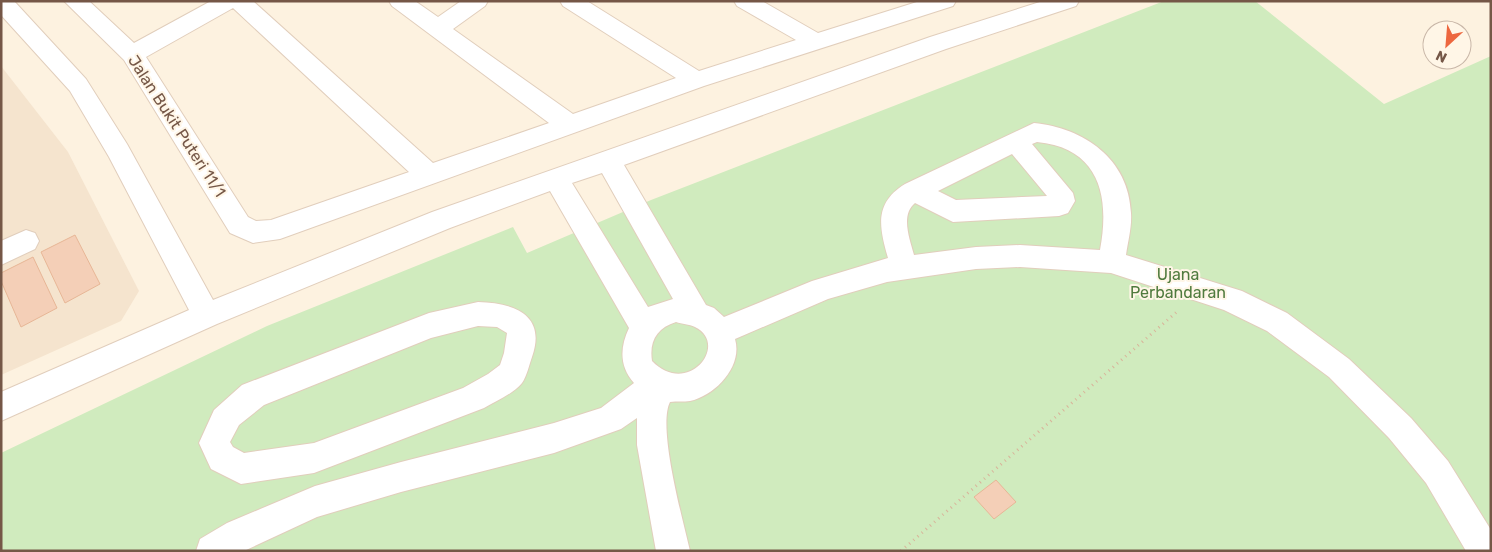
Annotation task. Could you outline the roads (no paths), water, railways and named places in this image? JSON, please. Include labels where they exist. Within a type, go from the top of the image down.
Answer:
[{"type":"street","name":"Jalan Bukit Puteri 11/1","points":[[76,1],[132,54],[239,225],[253,232],[271,231],[429,175]]},
{"type":"street","points":[[132,54],[229,1]]},
{"type":"street","points":[[239,1],[429,175],[696,80],[818,43],[912,5],[945,1]]},
{"type":"street","points":[[400,1],[570,125]]},
{"type":"street","points":[[437,28],[477,1]]},
{"type":"street","points":[[571,1],[696,80]]},
{"type":"street","points":[[745,1],[818,43]]},
{"type":"street","points":[[1,407],[207,315],[441,220],[609,162],[938,43],[1068,1]]},
{"type":"street","points":[[1,2],[78,85],[118,151],[207,315]]},
{"type":"street","points":[[904,268],[894,218],[900,200],[914,191],[1034,132],[1050,132],[1082,146],[1098,160],[1112,183],[1118,212],[1111,262]]},
{"type":"street","points":[[914,191],[953,211],[1059,206],[1062,200],[1060,193],[1015,141]]},
{"type":"street","points":[[609,162],[694,312]]},
{"type":"street","points":[[557,180],[644,327]]},
{"type":"street","points":[[1,254],[26,241]]},
{"type":"street","points":[[720,332],[822,290],[887,270],[976,258],[1020,256],[1111,262],[1232,300],[1277,322],[1339,368],[1400,428],[1437,472],[1485,551]]},
{"type":"street","points":[[676,310],[694,312],[710,320],[720,332],[724,346],[721,362],[712,375],[698,384],[680,389],[660,385],[643,372],[636,358],[637,342],[644,327],[658,316],[676,310]]},
{"type":"street","points":[[478,314],[501,314],[517,324],[522,335],[519,353],[512,373],[499,384],[473,398],[314,458],[241,469],[222,458],[214,443],[220,424],[230,413],[253,395],[429,326],[478,314]]},
{"type":"street","points":[[212,551],[240,535],[315,502],[401,477],[554,438],[601,422],[631,405],[660,385]]},
{"type":"street","points":[[660,385],[652,406],[652,445],[673,551]]},
{"type":"street","points":[[314,458],[315,502]]},
{"type":"park label","name":"Ujana Perbandaran","points":[[1178,283]]}]
